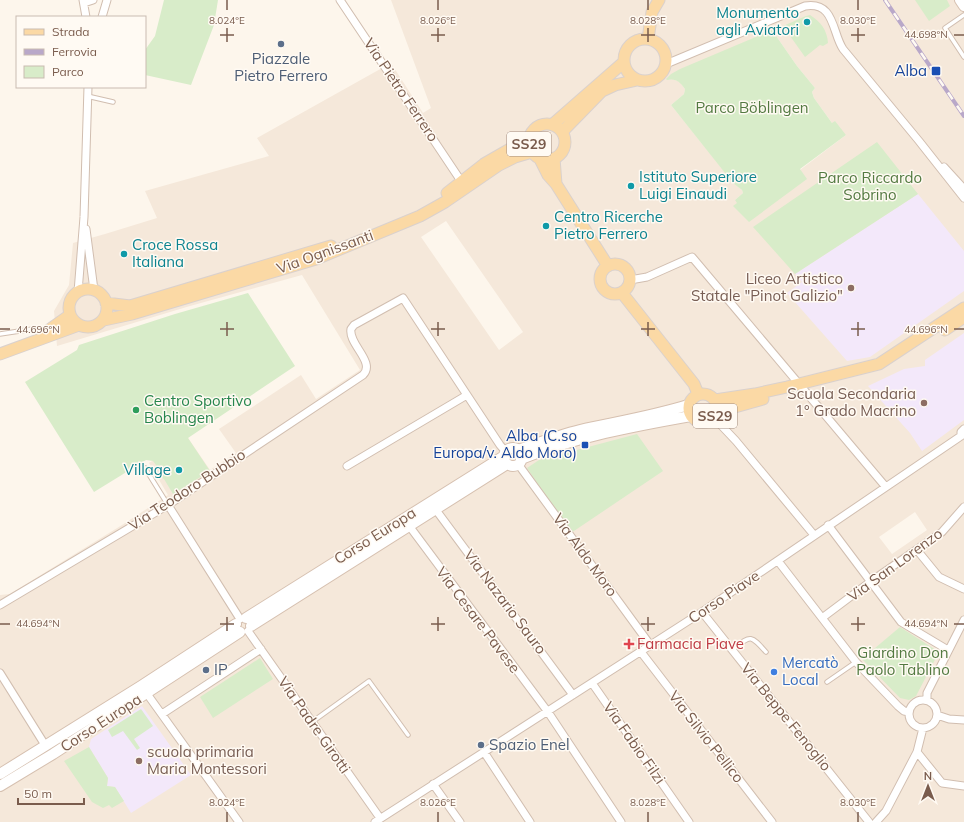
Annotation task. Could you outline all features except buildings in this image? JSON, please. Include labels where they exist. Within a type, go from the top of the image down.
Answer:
[{"type":"main road","points":[[659,0],[652,12],[648,39],[660,45],[666,57],[666,64]]},
{"type":"main road","points":[[960,0],[964,6]]},
{"type":"main road","name":"SS29","points":[[552,124],[624,62],[626,50],[630,45],[635,41],[648,39]]},
{"type":"main road","points":[[624,62],[628,73],[637,80]]},
{"type":"main road","name":"SS29","points":[[562,132],[602,91],[615,85],[637,80],[643,82],[655,79],[660,75],[666,64]]},
{"type":"main road","name":"SS29","points":[[536,155],[550,160],[559,155],[565,140],[562,132],[552,124],[546,124],[535,128],[531,132],[528,142],[548,175],[556,184],[608,266]]},
{"type":"main road","name":"Via Ognissanti","points":[[106,303],[130,306],[332,245],[402,217],[441,197],[484,164],[529,138]]},
{"type":"main road","name":"Via Ognissanti","points":[[104,320],[132,314],[316,259],[420,216],[445,202],[499,165],[515,157],[536,155]]},
{"type":"main road","name":"SS29","points":[[554,158],[556,184]]},
{"type":"main road","points":[[613,264],[627,270],[630,280],[626,290],[617,294],[611,294],[606,291],[600,281],[604,270],[613,264]]},
{"type":"main road","points":[[83,290],[94,290],[104,298],[106,303],[107,309],[104,320],[95,326],[84,327],[75,322],[70,315],[69,308],[73,296],[83,290]]},
{"type":"main road","name":"SS29","points":[[622,293],[694,384],[698,394]]},
{"type":"main road","name":"SS29","points":[[715,400],[801,387],[879,364],[964,308]]},
{"type":"main road","points":[[28,343],[70,315]]},
{"type":"main road","points":[[715,415],[757,400],[801,387],[882,370],[964,317]]},
{"type":"main road","points":[[0,354],[79,325]]},
{"type":"main road","name":"SS29","points":[[698,394],[707,394],[715,400],[718,408],[710,421],[696,421],[689,414],[688,405],[698,394]]},
{"type":"main road","name":"Corso Europa","points":[[506,457],[512,466],[519,458],[544,441],[579,430],[659,414],[688,405]]},
{"type":"main road","name":"Corso Europa","points":[[519,458],[582,438],[691,416]]},
{"type":"main road","name":"Corso Europa","points":[[244,625],[410,527],[436,510],[506,457],[511,448],[519,458]]},
{"type":"main road","name":"Corso Europa","points":[[0,786],[52,754],[144,690],[506,457]]},
{"type":"main road","name":"Corso Europa","points":[[0,774],[45,745],[144,690]]},
{"type":"street","points":[[86,16],[83,2],[93,0]]},
{"type":"street","points":[[102,16],[107,0]]},
{"type":"street","name":"Via Pietro Ferrero","points":[[340,0],[461,181]]},
{"type":"street","points":[[666,64],[804,6],[817,6],[832,20],[838,41],[843,49],[964,198]]},
{"type":"street","points":[[78,292],[84,217],[88,88]]},
{"type":"street","points":[[926,150],[964,189]]},
{"type":"street","points":[[84,217],[94,290]]},
{"type":"street","points":[[630,280],[647,277],[692,257],[885,486]]},
{"type":"street","name":"Via Teodoro Bubbio","points":[[0,605],[168,505],[363,375],[367,367],[366,362],[350,335],[351,329],[354,325],[403,298],[467,395]]},
{"type":"street","points":[[347,466],[467,395],[506,457]]},
{"type":"street","points":[[715,415],[719,423],[736,441],[812,536]]},
{"type":"street","name":"Corso Piave","points":[[379,819],[651,646],[778,561],[885,486],[963,435]]},
{"type":"street","name":"Via Aldo Moro","points":[[519,458],[651,646]]},
{"type":"street","name":"Via Padre Girotti","points":[[168,505],[244,625],[379,819]]},
{"type":"street","name":"Via San Lorenzo","points":[[822,618],[870,582],[942,532],[964,507]]},
{"type":"street","name":"Via Nazario Sauro","points":[[436,510],[574,695]]},
{"type":"street","points":[[828,525],[901,622],[948,650]]},
{"type":"street","name":"Via Cesare Pavese","points":[[410,527],[548,712],[621,822]]},
{"type":"street","points":[[917,550],[939,577],[964,589]]},
{"type":"street","points":[[778,561],[855,661],[904,712],[909,712]]},
{"type":"street","name":"Via Beppe Fenoglio","points":[[702,612],[869,822]]},
{"type":"street","points":[[926,700],[927,693],[964,620]]},
{"type":"street","points":[[162,714],[261,649]]},
{"type":"street","name":"Via Silvio Pellico","points":[[641,652],[772,822]]},
{"type":"street","points":[[0,673],[45,745]]},
{"type":"street","name":"Via Fabio Filzi","points":[[592,683],[689,822]]},
{"type":"street","points":[[144,690],[239,822]]},
{"type":"street","points":[[919,700],[926,700],[935,706],[937,715],[935,722],[924,728],[918,727],[910,718],[909,712],[912,705],[919,700]]},
{"type":"street","points":[[937,715],[949,719],[964,720]]},
{"type":"street","points":[[876,822],[886,811],[917,752],[924,728]]},
{"type":"street","points":[[484,752],[530,822]]},
{"type":"street","points":[[917,752],[942,783],[964,786]]},
{"type":"street","points":[[433,784],[460,822]]},
{"type":"lane","points":[[964,15],[945,28],[964,57]]},
{"type":"lane","points":[[87,96],[113,102]]},
{"type":"lane","points":[[0,334],[33,329],[49,330]]},
{"type":"lane","points":[[145,468],[168,505]]},
{"type":"lane","points":[[732,650],[745,640],[751,638],[766,652]]},
{"type":"lane","points":[[827,682],[855,661]]},
{"type":"lane","points":[[312,722],[369,681],[408,735]]},
{"type":"shaded area","points":[[391,0],[964,0],[964,822],[0,822],[0,595],[10,594],[168,495],[149,463],[188,438],[210,470],[236,453],[219,429],[301,375],[316,399],[360,370],[302,275],[190,306],[57,346],[54,311],[69,285],[73,243],[157,218],[145,191],[269,156],[257,138],[391,63],[423,113],[431,108]],"holes":[[[772,30],[797,66],[815,88],[812,92],[814,98],[832,123],[846,135],[800,170],[806,179],[735,200],[743,193],[742,190],[733,182],[671,105],[684,94],[685,89],[680,82],[673,79],[667,80]],[[446,221],[523,332],[499,350],[421,237]],[[915,512],[927,530],[892,554],[879,537]]]},
{"type":"shaded area","points":[[918,194],[964,251],[964,291],[870,357],[847,361],[787,293],[802,282],[795,274]]},
{"type":"shaded area","name":"Scuola Secondaria 1° Grado Macrino","points":[[964,333],[964,420],[922,451],[910,433],[868,386],[904,369],[925,366],[925,360]]},
{"type":"shaded area","name":"scuola primaria Maria Montessori","points":[[142,706],[191,775],[131,813],[115,787],[107,786],[108,778],[89,747],[91,739]]},
{"type":"green space","points":[[164,0],[218,0],[214,25],[191,85],[146,75],[146,49],[155,36]]},
{"type":"green space","points":[[915,0],[947,0],[950,6],[929,21]]},
{"type":"green space","points":[[810,15],[823,27],[828,43],[823,46],[820,45],[805,57],[783,26]]},
{"type":"green space","name":"Parco Böblingen","points":[[772,30],[797,66],[815,88],[812,92],[814,98],[832,123],[835,121],[846,135],[800,169],[807,179],[749,222],[733,206],[737,203],[735,200],[743,193],[742,190],[733,183],[671,105],[684,94],[685,89],[678,81],[666,79],[680,69]]},
{"type":"green space","name":"Parco Riccardo Sobrino","points":[[877,142],[918,194],[795,274],[753,227]]},
{"type":"green space","name":"Centro Sportivo Boblingen","points":[[248,293],[295,366],[188,438],[210,471],[173,494],[164,479],[160,477],[161,472],[153,461],[146,460],[94,492],[25,382],[77,350],[79,345],[175,314]]},
{"type":"green space","points":[[637,434],[663,471],[571,533],[527,468],[539,460]]},
{"type":"green space","name":"Giardino Don Paolo Tablino","points":[[900,627],[939,652],[916,696],[909,700],[900,698],[862,659]]},
{"type":"green space","points":[[260,658],[273,679],[213,718],[200,697]]},
{"type":"green space","points":[[141,709],[153,726],[134,739],[140,748],[137,750],[123,731],[112,737],[108,730]]},
{"type":"green space","points":[[89,747],[108,778],[107,786],[115,787],[124,801],[112,808],[109,805],[103,808],[92,802],[64,761]]},
{"type":"railway","points":[[885,0],[964,116]]},
{"type":"place","name":"Monumento agli Aviatori","points":[[807,22]]},
{"type":"place","name":"Piazzale Pietro Ferrero","points":[[281,44]]},
{"type":"place","name":"Alba","points":[[936,71]]},
{"type":"place","name":"Istituto Superiore Luigi Einaudi","points":[[631,186]]},
{"type":"place","name":"Centro Ricerche Pietro Ferrero","points":[[546,226]]},
{"type":"place","name":"Croce Rossa Italiana","points":[[124,254]]},
{"type":"place","name":"Liceo Artistico Statale \"Pinot Galizio\"","points":[[851,288]]},
{"type":"place","name":"Scuola Secondaria 1° Grado Macrino","points":[[924,403]]},
{"type":"place","name":"Centro Sportivo Boblingen","points":[[136,410]]},
{"type":"place","name":"Alba (C.so Europa/v. Aldo Moro)","points":[[585,445]]},
{"type":"place","name":"Village","points":[[179,470]]},
{"type":"place","name":"Farmacia Piave","points":[[629,644]]},
{"type":"place","name":"IP","points":[[206,670]]},
{"type":"place","name":"Mercatò Local","points":[[774,672]]},
{"type":"place","name":"Spazio Enel","points":[[481,745]]},
{"type":"place","name":"scuola primaria Maria Montessori","points":[[139,761]]}]
